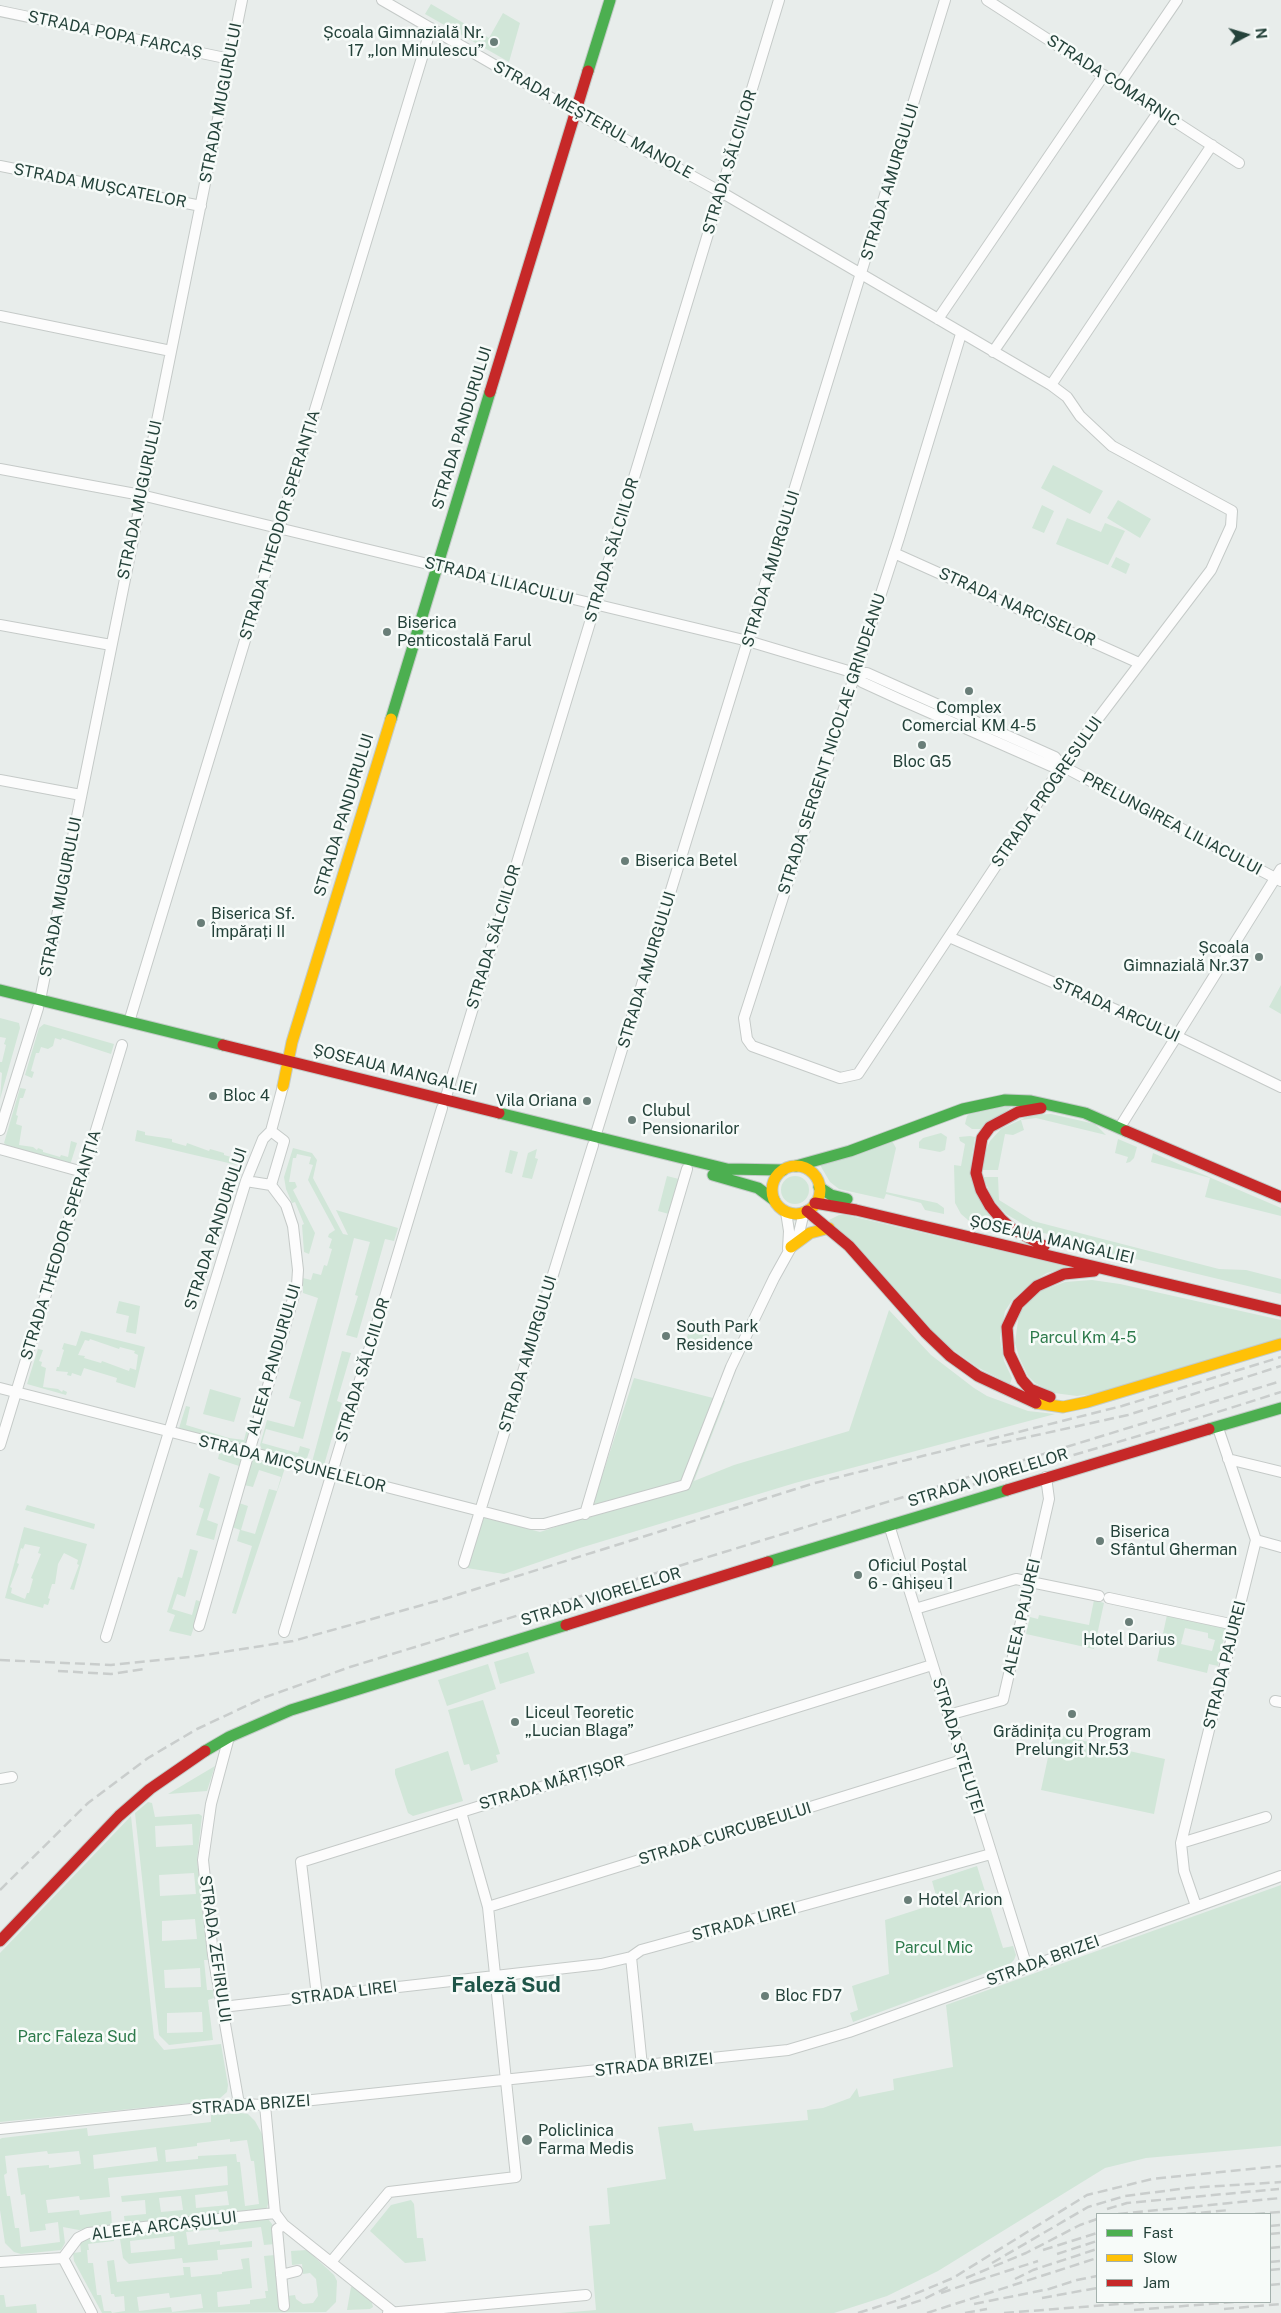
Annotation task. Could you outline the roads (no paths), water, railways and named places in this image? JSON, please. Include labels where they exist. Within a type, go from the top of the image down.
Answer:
[{"type":"main road","name":"STRADA PANDURULUI","points":[[283,1086],[287,1064],[610,0]]},
{"type":"main road","name":"ȘOSEAUA MANGALIEI","points":[[0,990],[39,1004],[287,1064]]},
{"type":"main road","name":"ȘOSEAUA MANGALIEI","points":[[0,999],[39,1004],[129,1022],[287,1064],[594,1141],[727,1169],[783,1170]]},
{"type":"main road","points":[[796,1166],[809,1170],[817,1180],[819,1187],[809,1209],[798,1214],[786,1212],[774,1200],[772,1187],[774,1180],[783,1170],[796,1166],[844,1153],[926,1121],[983,1104],[1005,1100],[1031,1101],[1063,1107],[1120,1127],[1281,1197]]},
{"type":"main road","points":[[1044,1246],[1011,1228],[990,1206],[977,1177],[979,1150],[985,1134],[1003,1118],[1034,1108],[1063,1107]]},
{"type":"main road","name":"ȘOSEAUA MANGALIEI","points":[[594,1141],[758,1188],[774,1200]]},
{"type":"main road","name":"ȘOSEAUA MANGALIEI","points":[[819,1187],[831,1195],[1044,1246],[1228,1294],[1281,1311]]},
{"type":"main road","name":"ȘOSEAUA MANGALIEI","points":[[809,1209],[856,1210],[1132,1274],[1281,1303]]},
{"type":"main road","points":[[809,1209],[861,1258],[939,1346],[970,1371],[1008,1391],[1050,1406],[1063,1407],[1087,1402],[1279,1344]]},
{"type":"main road","points":[[789,1250],[810,1233],[829,1228]]},
{"type":"main road","points":[[1030,1389],[1012,1362],[1006,1340],[1007,1327],[1018,1304],[1037,1286],[1064,1274],[1092,1271],[1132,1274]]},
{"type":"main road","points":[[1008,1391],[1018,1392],[1030,1389],[1052,1397],[1087,1402]]},
{"type":"main road","name":"STRADA VIORELELOR","points":[[0,1941],[119,1816],[150,1790],[190,1760],[229,1737],[291,1710],[888,1525],[1281,1408]]},
{"type":"street","name":"STRADA MUGURULUI","points":[[0,1130],[39,1004],[242,0]]},
{"type":"street","name":"STRADA MEȘTERUL MANOLE","points":[[382,0],[576,112],[722,192],[961,334],[1051,385],[1067,397],[1080,416],[1112,446],[1232,511]]},
{"type":"street","points":[[399,10],[403,0]]},
{"type":"street","name":"STRADA SĂLCIILOR","points":[[284,1632],[779,0]]},
{"type":"street","name":"STRADA AMURGULUI","points":[[464,1564],[945,0]]},
{"type":"street","name":"STRADA COMARNIC","points":[[987,0],[1239,163]]},
{"type":"street","points":[[1119,85],[1177,0]]},
{"type":"street","name":"STRADA POPA FARCAȘ","points":[[0,11],[230,59]]},
{"type":"street","name":"STRADA THEODOR SPERANȚIA","points":[[129,1022],[431,28]]},
{"type":"street","points":[[938,319],[1104,75]]},
{"type":"street","points":[[993,352],[1159,111]]},
{"type":"street","points":[[1051,385],[1212,145]]},
{"type":"street","name":"STRADA MUȘCATELOR","points":[[0,166],[201,206]]},
{"type":"street","points":[[0,316],[171,352]]},
{"type":"street","name":"STRADA SERGENT NICOLAE GRINDEANU","points":[[858,1074],[840,1078],[752,1046],[746,1039],[744,1018],[894,553],[961,334]]},
{"type":"street","name":"STRADA LILIACULUI","points":[[0,469],[141,495],[280,528],[748,641],[855,673]]},
{"type":"street","name":"STRADA PROGRESULUI","points":[[858,1074],[1062,766],[1211,570],[1231,526],[1232,511]]},
{"type":"street","name":"STRADA NARCISELOR","points":[[894,553],[1065,628],[1139,663]]},
{"type":"street","points":[[0,625],[111,645]]},
{"type":"street","name":"PRELUNGIREA LILIACULUI","points":[[855,673],[862,682],[1051,766],[1062,766],[1279,876]]},
{"type":"street","points":[[0,780],[81,796]]},
{"type":"street","points":[[1120,1127],[1279,876]]},
{"type":"street","name":"STRADA ARCULUI","points":[[949,937],[1176,1036],[1281,1086]]},
{"type":"street","name":"STRADA THEODOR SPERANȚIA","points":[[0,1445],[122,1045]]},
{"type":"street","name":"STRADA PANDURULUI","points":[[106,1637],[246,1181],[263,1139],[271,1131],[283,1086]]},
{"type":"street","points":[[246,1181],[271,1185],[284,1141],[271,1131]]},
{"type":"street","points":[[0,1149],[83,1172]]},
{"type":"street","points":[[585,1514],[688,1168]]},
{"type":"street","name":"ALEEA PANDURULUI","points":[[199,1626],[297,1284],[298,1270],[293,1226],[286,1205],[271,1185]]},
{"type":"street","points":[[789,1250],[799,1233],[809,1209]]},
{"type":"street","points":[[786,1212],[789,1250]]},
{"type":"street","name":"STRADA MICȘUNELELOR","points":[[0,1388],[169,1433],[531,1524],[544,1524],[685,1485],[731,1367],[789,1250]]},
{"type":"street","points":[[1218,1428],[1256,1540],[1281,1546]]},
{"type":"street","points":[[1228,1459],[1281,1472]]},
{"type":"street","name":"ALEEA PAJUREI","points":[[948,1715],[1003,1700],[1049,1499],[1046,1477]]},
{"type":"street","name":"STRADA STELUȚEI","points":[[888,1525],[1027,1967]]},
{"type":"street","name":"STRADA PAJUREI","points":[[1196,1906],[1184,1871],[1181,1844],[1256,1540]]},
{"type":"street","points":[[915,1609],[1016,1579],[1235,1625]]},
{"type":"street","name":"STRADA MĂRȚIȘOR","points":[[317,1996],[301,1862],[932,1665]]},
{"type":"street","name":"STRADA ZEFIRULUI","points":[[229,1737],[211,1804],[203,1860],[207,1911],[239,2104]]},
{"type":"street","name":"STRADA CURCUBEULUI","points":[[488,1908],[962,1760]]},
{"type":"street","points":[[0,1779],[12,1777]]},
{"type":"street","points":[[331,2262],[389,2192],[516,2177],[488,1908],[461,1812]]},
{"type":"street","points":[[1181,1844],[1266,1817]]},
{"type":"street","name":"STRADA LIREI","points":[[222,2007],[601,1964],[631,1957],[641,1950],[991,1854]]},
{"type":"street","name":"STRADA BRIZEI","points":[[0,2129],[239,2104],[265,2106],[759,2054],[822,2041],[1281,1876]]},
{"type":"street","points":[[631,1957],[642,2066]]},
{"type":"street","points":[[265,2106],[276,2213],[284,2224],[331,2262],[388,2313],[586,2295]]},
{"type":"street","name":"ALEEA ARCAȘULUI","points":[[63,2258],[78,2238],[88,2233],[276,2213]]},
{"type":"street","points":[[284,2224],[277,2230],[284,2306]]},
{"type":"street","points":[[0,2262],[63,2258],[92,2313]]},
{"type":"street","points":[[281,2275],[296,2271]]},
{"type":"railway","points":[[0,1660],[111,1665],[198,1656],[293,1641],[444,1599],[815,1483],[1122,1406],[1281,1357]]},
{"type":"railway","points":[[987,1446],[1128,1415],[1281,1366]]},
{"type":"railway","points":[[0,1890],[88,1803],[148,1758],[197,1729],[263,1698],[350,1667],[1281,1381]]},
{"type":"railway","points":[[944,1493],[1281,1392]]},
{"type":"railway","points":[[58,1671],[111,1674],[145,1669]]},
{"type":"railway","points":[[858,2313],[905,2298],[953,2278],[1087,2195],[1152,2179],[1281,2166]]},
{"type":"railway","points":[[992,2263],[1088,2207],[1125,2196],[1188,2188],[1281,2182]]},
{"type":"railway","points":[[1107,2209],[1127,2203],[1279,2189]]},
{"type":"railway","points":[[1128,2213],[1281,2198]]},
{"type":"railway","points":[[1197,2213],[1230,2210]]},
{"type":"railway","points":[[1268,2213],[1281,2212]]},
{"type":"railway","points":[[966,2278],[1026,2253],[1080,2225],[1096,2219]]},
{"type":"railway","points":[[1271,2226],[1281,2225]]},
{"type":"railway","points":[[1043,2250],[1096,2233]]},
{"type":"railway","points":[[1271,2234],[1281,2233]]},
{"type":"railway","points":[[1057,2254],[1096,2241]]},
{"type":"railway","points":[[1271,2248],[1281,2247]]},
{"type":"railway","points":[[1015,2279],[1033,2270],[1096,2249]]},
{"type":"railway","points":[[927,2313],[1096,2258]]},
{"type":"railway","points":[[976,2281],[1038,2261]]},
{"type":"railway","points":[[1271,2262],[1281,2261]]},
{"type":"railway","points":[[1271,2270],[1281,2269]]},
{"type":"railway","points":[[974,2304],[1049,2289],[1096,2276]]},
{"type":"railway","points":[[941,2293],[976,2281]]},
{"type":"railway","points":[[1271,2285],[1281,2284]]},
{"type":"railway","points":[[897,2308],[922,2300],[948,2287]]},
{"type":"railway","points":[[1042,2298],[1096,2288]]},
{"type":"railway","points":[[1004,2313],[1132,2303]]},
{"type":"railway","points":[[1134,2310],[1222,2303]]},
{"type":"railway","points":[[1224,2309],[1281,2304]]},
{"type":"railway","points":[[965,2313],[987,2309]]},
{"type":"place","name":"Școala Gimnazială Nr. 17 „Ion Minulescu”","points":[[494,42]]},
{"type":"place","name":"Biserica Penticostală Farul","points":[[387,632]]},
{"type":"place","name":"Complex Comercial KM 4-5","points":[[969,691]]},
{"type":"place","name":"Bloc G5","points":[[922,745]]},
{"type":"place","name":"Biserica Betel","points":[[625,861]]},
{"type":"place","name":"Biserica Sf. Împărați II","points":[[201,923]]},
{"type":"place","name":"Școala Gimnazială Nr.37","points":[[1259,957]]},
{"type":"place","name":"Bloc 4","points":[[213,1096]]},
{"type":"place","name":"Vila Oriana","points":[[587,1101]]},
{"type":"place","name":"Clubul Pensionarilor","points":[[632,1120]]},
{"type":"place","name":"South Park Residence","points":[[666,1336]]},
{"type":"place","name":"Biserica Sfântul Gherman","points":[[1100,1541]]},
{"type":"place","name":"Oficiul Poștal 6 - Ghișeu 1","points":[[858,1575]]},
{"type":"place","name":"Hotel Darius","points":[[1129,1622]]},
{"type":"place","name":"Grădinița cu Program Prelungit Nr.53","points":[[1072,1714]]},
{"type":"place","name":"Liceul Teoretic „Lucian Blaga”","points":[[515,1722]]},
{"type":"place","name":"Hotel Arion","points":[[908,1900]]},
{"type":"place","name":"Bloc FD7","points":[[765,1996]]},
{"type":"place","name":"Policlinica Farma Medis","points":[[527,2140]]},
{"type":"district","name":"Faleză Sud","points":[[506,1986]]},
{"type":"park label","name":"Parcul Km 4-5","points":[[1083,1338]]},
{"type":"park label","name":"Parcul Mic","points":[[934,1948]]},
{"type":"park label","name":"Parc Faleza Sud","points":[[77,2037]]}]
